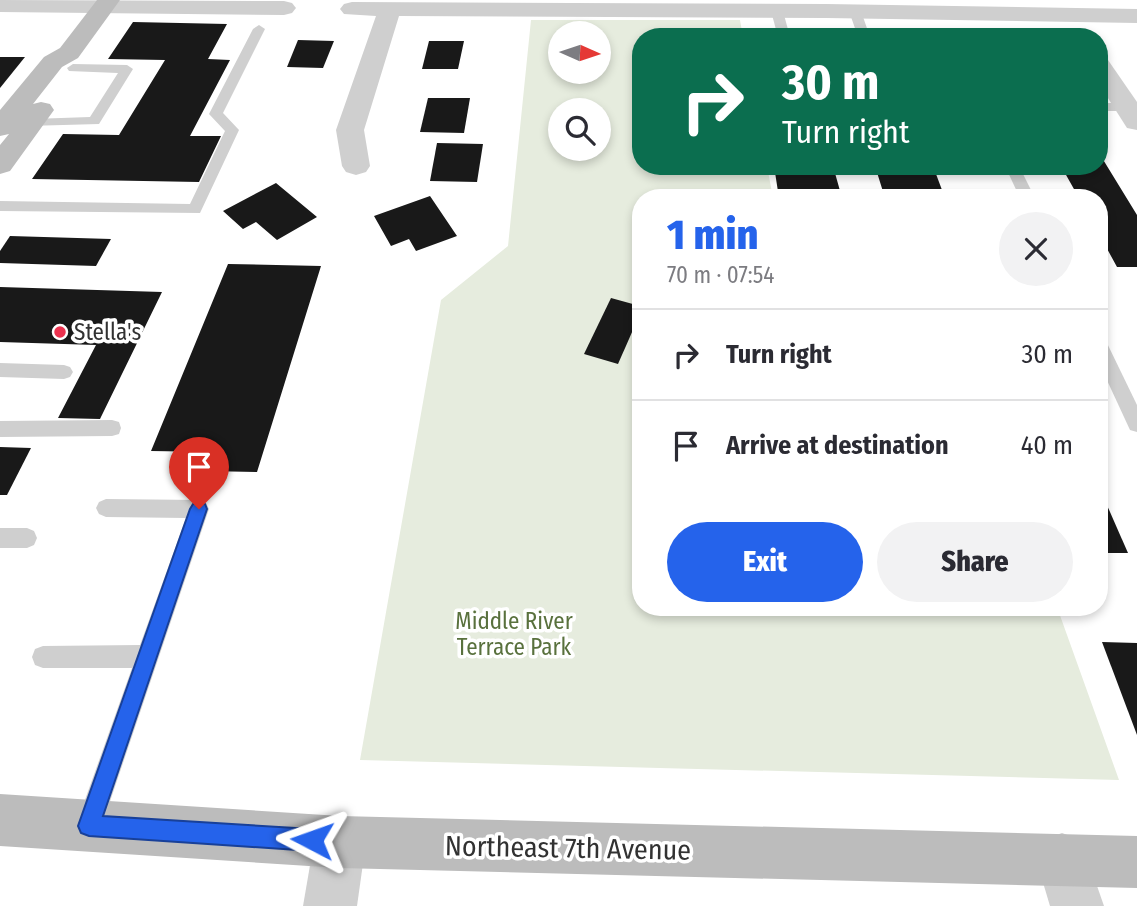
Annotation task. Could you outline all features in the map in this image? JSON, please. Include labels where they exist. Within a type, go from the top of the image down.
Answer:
[{"type":"street","points":[[0,165],[32,123],[106,3]]},
{"type":"street","points":[[0,5],[209,4],[284,8]]},
{"type":"street","points":[[352,9],[777,10],[824,5],[855,11],[1137,16]]},
{"type":"street","points":[[356,166],[350,130],[390,9]]},
{"type":"street","points":[[1065,15],[1074,28]]},
{"type":"street","points":[[0,128],[53,62],[71,60]]},
{"type":"street","points":[[1108,78],[1132,114]]},
{"type":"street","name":"Northeast 7th Avenue","points":[[0,820],[1069,883],[1137,862]]},
{"type":"street","points":[[330,906],[340,842]]},
{"type":"lane","points":[[777,10],[782,28]]},
{"type":"lane","points":[[855,11],[861,28]]},
{"type":"lane","points":[[0,206],[195,209],[232,130],[216,114],[259,29]]},
{"type":"lane","points":[[32,123],[94,121],[127,69],[71,60]]},
{"type":"lane","points":[[1108,109],[1132,114]]},
{"type":"lane","points":[[1108,363],[1137,424]]},
{"type":"lane","points":[[0,370],[64,372]]},
{"type":"lane","points":[[0,429],[112,428]]},
{"type":"lane","points":[[89,826],[199,509],[106,509]]},
{"type":"lane","points":[[0,538],[27,538]]},
{"type":"lane","points":[[43,657],[148,656]]},
{"type":"green space","name":"Middle River Terrace Park","points":[[531,20],[740,20],[741,28],[632,28],[632,175],[769,175],[771,189],[632,189],[632,616],[1060,616],[1119,780],[360,760],[441,300],[508,246]]},
{"type":"building","points":[[133,22],[227,24],[208,59],[230,60],[190,136],[221,136],[199,182],[32,179],[63,134],[119,135],[165,60],[108,59]]},
{"type":"building","points":[[298,40],[334,41],[323,68],[287,67]]},
{"type":"building","points":[[429,41],[464,41],[458,69],[422,69]]},
{"type":"building","points":[[0,57],[25,57],[0,88]]},
{"type":"building","points":[[428,98],[470,98],[464,133],[420,132]]},
{"type":"building","points":[[437,143],[483,144],[477,182],[430,181]]},
{"type":"building","points":[[1108,168],[1137,215],[1137,267],[1117,267],[1108,250],[1108,189],[1074,189],[1066,175],[1108,175]]},
{"type":"building","points":[[775,175],[836,175],[839,189],[778,189]]},
{"type":"building","points":[[878,175],[936,175],[942,189],[882,189]]},
{"type":"building","points":[[276,183],[317,217],[277,240],[256,222],[243,229],[223,211]]},
{"type":"building","points":[[430,196],[457,236],[416,251],[409,239],[391,246],[374,216]]},
{"type":"building","points":[[10,236],[111,239],[96,266],[0,263],[0,251]]},
{"type":"building","points":[[228,264],[321,266],[257,472],[207,471],[214,452],[151,451]]},
{"type":"building","points":[[0,287],[162,292],[100,419],[58,418],[96,345],[0,342]]},
{"type":"building","points":[[611,298],[632,304],[632,332],[618,364],[584,354]]},
{"type":"building","points":[[0,447],[31,448],[7,495],[0,495]]},
{"type":"building","points":[[1108,507],[1128,553],[1108,553]]},
{"type":"building","points":[[1102,642],[1137,643],[1137,735]]},
{"type":"place","name":"Stella's","points":[[60,332]]},
{"type":"route","points":[[199,509],[89,826],[312,840]]}]
